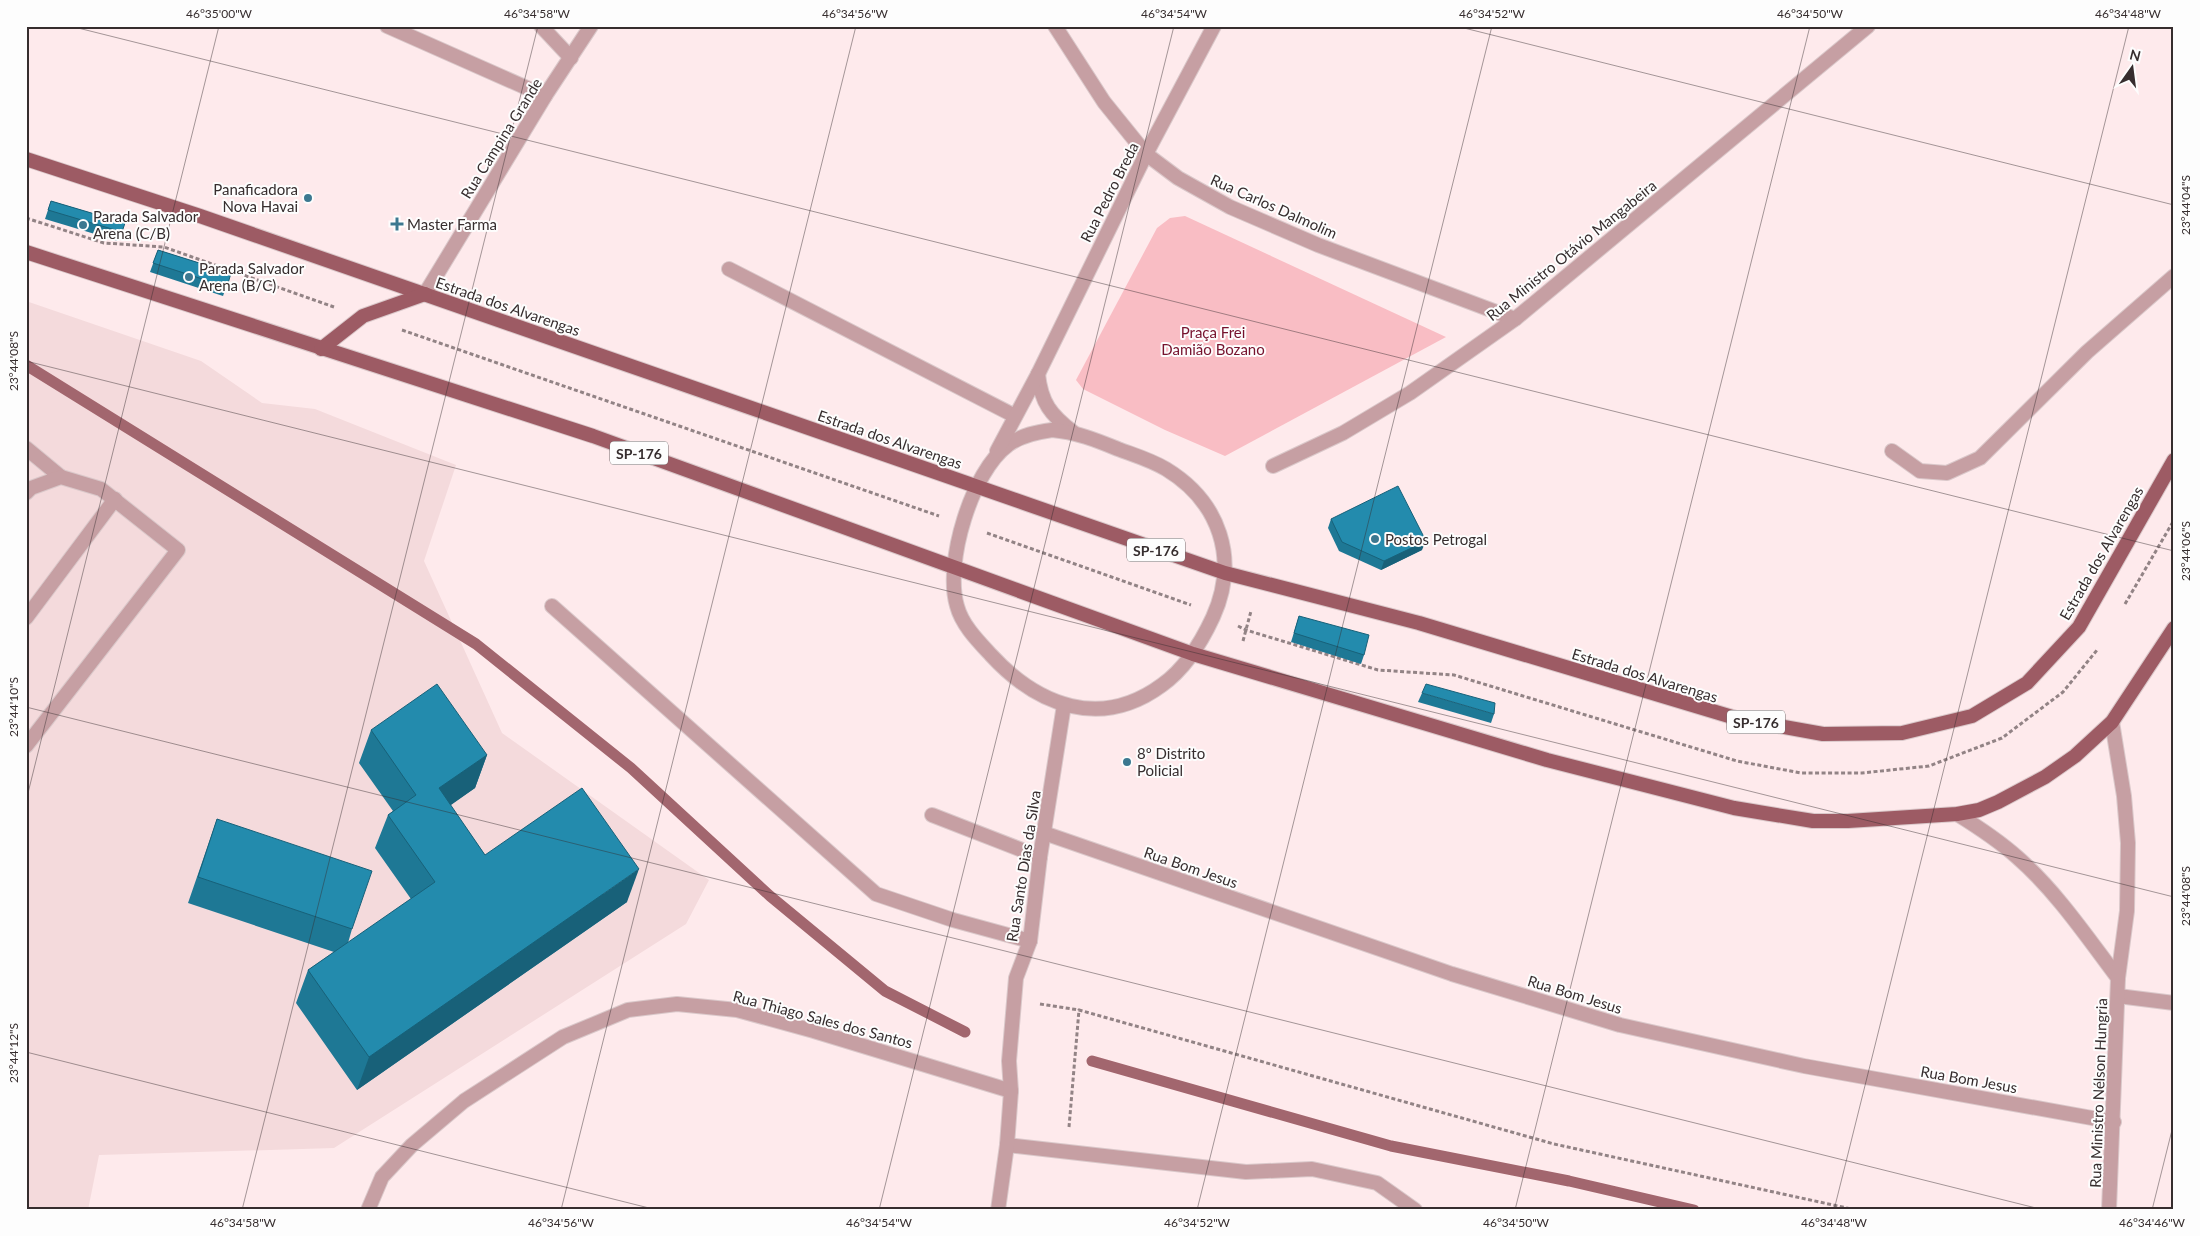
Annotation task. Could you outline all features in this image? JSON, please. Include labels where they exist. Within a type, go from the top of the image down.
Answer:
[{"type":"main road","name":"Estrada dos Alvarengas","points":[[26,159],[200,216],[1225,573],[1419,623],[1739,719],[1823,734],[1902,733],[1972,716],[2027,683],[2079,627],[2174,460]]},
{"type":"main road","name":"SP-176","points":[[26,252],[593,436],[1193,654],[1547,760],[1734,808],[1813,821],[1848,821],[1957,814],[1979,810],[2045,777],[2075,756],[2112,722],[2174,628]]},
{"type":"main road","points":[[321,349],[362,316],[425,294]]},
{"type":"street","points":[[386,26],[545,96]]},
{"type":"street","points":[[542,26],[571,58]]},
{"type":"street","name":"Rua Campina Grande","points":[[425,294],[545,96],[591,26]]},
{"type":"street","name":"Rua Carlos Dalmolim","points":[[1056,26],[1104,102],[1146,154],[1178,178],[1230,207],[1318,245],[1515,319]]},
{"type":"street","name":"Rua Pedro Breda","points":[[992,460],[1038,374],[1146,154],[1214,26]]},
{"type":"street","name":"Rua Ministro Otávio Mangabeira","points":[[1273,466],[1343,433],[1402,398],[1515,319],[1867,26]]},
{"type":"street","points":[[729,269],[1015,416]]},
{"type":"street","points":[[1892,451],[1920,471],[1947,472],[1980,458],[2087,352],[2174,276]]},
{"type":"street","points":[[1038,374],[1039,387],[1044,402],[1054,417],[1073,432]]},
{"type":"street","points":[[1052,430],[1073,432],[1156,464],[1187,485],[1204,505],[1218,528],[1225,551],[1225,573],[1215,613],[1193,654],[1167,681],[1154,691],[1136,700],[1100,709],[1064,705],[1046,699],[1006,670],[981,645],[967,626],[958,608],[954,592],[953,568],[963,525],[977,487],[992,460],[1008,444],[1034,432],[1052,430]]},
{"type":"street","points":[[26,448],[61,476],[101,489],[178,550],[26,746]]},
{"type":"street","points":[[26,493],[31,488],[61,476]]},
{"type":"street","points":[[26,618],[115,499]]},
{"type":"street","points":[[552,606],[876,894],[953,920],[1030,941]]},
{"type":"street","name":"Rua Santo Dias da Silva","points":[[998,1210],[1007,1145],[1011,1091],[1009,1060],[1016,978],[1030,941],[1040,857],[1064,705]]},
{"type":"street","name":"Rua Ministro Nélson Hungria","points":[[2109,1210],[2114,1122],[2118,978],[2127,911],[2128,843],[2124,796],[2112,722]]},
{"type":"street","name":"Rua Ministro Nélson Hungria","points":[[1957,814],[1993,837],[2019,858],[2053,894],[2118,978]]},
{"type":"street","points":[[932,815],[1040,857]]},
{"type":"street","name":"Rua Bom Jesus","points":[[1044,833],[1452,974],[1620,1025],[1804,1066],[2114,1122]]},
{"type":"street","points":[[2118,996],[2174,1003]]},
{"type":"street","name":"Rua Thiago Sales dos Santos","points":[[368,1210],[382,1178],[412,1144],[464,1101],[563,1037],[628,1010],[677,1004],[737,1010],[814,1031],[1011,1091]]},
{"type":"street","points":[[1007,1145],[1246,1172],[1312,1169],[1377,1183],[1415,1210]]},
{"type":"path","points":[[26,218],[104,243],[164,247],[1215,613],[1246,630]]},
{"type":"path","points":[[1243,641],[1251,611]]},
{"type":"path","points":[[1014,1001],[1079,1010],[1554,1144],[1856,1210]]},
{"type":"path","points":[[1067,1152],[1079,1010]]},
{"type":"shaded area","points":[[26,301],[201,361],[262,403],[315,409],[456,465],[424,561],[502,733],[709,880],[686,924],[334,1148],[99,1155],[88,1210],[26,1210]]},
{"type":"green space","name":"Praça Frei Damião Bozano","points":[[1185,216],[1446,337],[1225,456],[1165,430],[1083,389],[1076,380],[1157,228],[1170,218]]},
{"type":"building","points":[[51,201],[125,223],[122,232],[48,210]]},
{"type":"building","points":[[158,250],[231,273],[227,287],[153,263]]},
{"type":"building","name":"Postos Petrogal","points":[[1398,486],[1426,541],[1384,561],[1342,542],[1331,519]]},
{"type":"building","points":[[1299,616],[1369,635],[1364,655],[1294,633]]},
{"type":"building","points":[[437,684],[487,755],[439,788],[485,855],[582,788],[639,869],[369,1057],[308,970],[435,882],[388,815],[416,795],[371,730]]},
{"type":"building","points":[[1426,684],[1495,703],[1494,714],[1422,693]]},
{"type":"building","points":[[217,819],[372,871],[352,929],[198,877]]},
{"type":"waterway","points":[[26,365],[476,644],[631,768],[770,896],[885,991],[965,1032]]},
{"type":"waterway","points":[[1092,1061],[1391,1146],[1569,1181],[1694,1210]]},
{"type":"place","name":"Panaficadora Nova Havai","points":[[308,198]]},
{"type":"place","name":"Master Farma","points":[[397,224]]},
{"type":"place","name":"Parada Salvador Arena (C/B)","points":[[83,225]]},
{"type":"place","name":"Parada Salvador Arena (B/C)","points":[[189,277]]},
{"type":"place","name":"Postos Petrogal","points":[[1375,539]]},
{"type":"place","name":"8º Distrito Policial","points":[[1127,762]]}]
